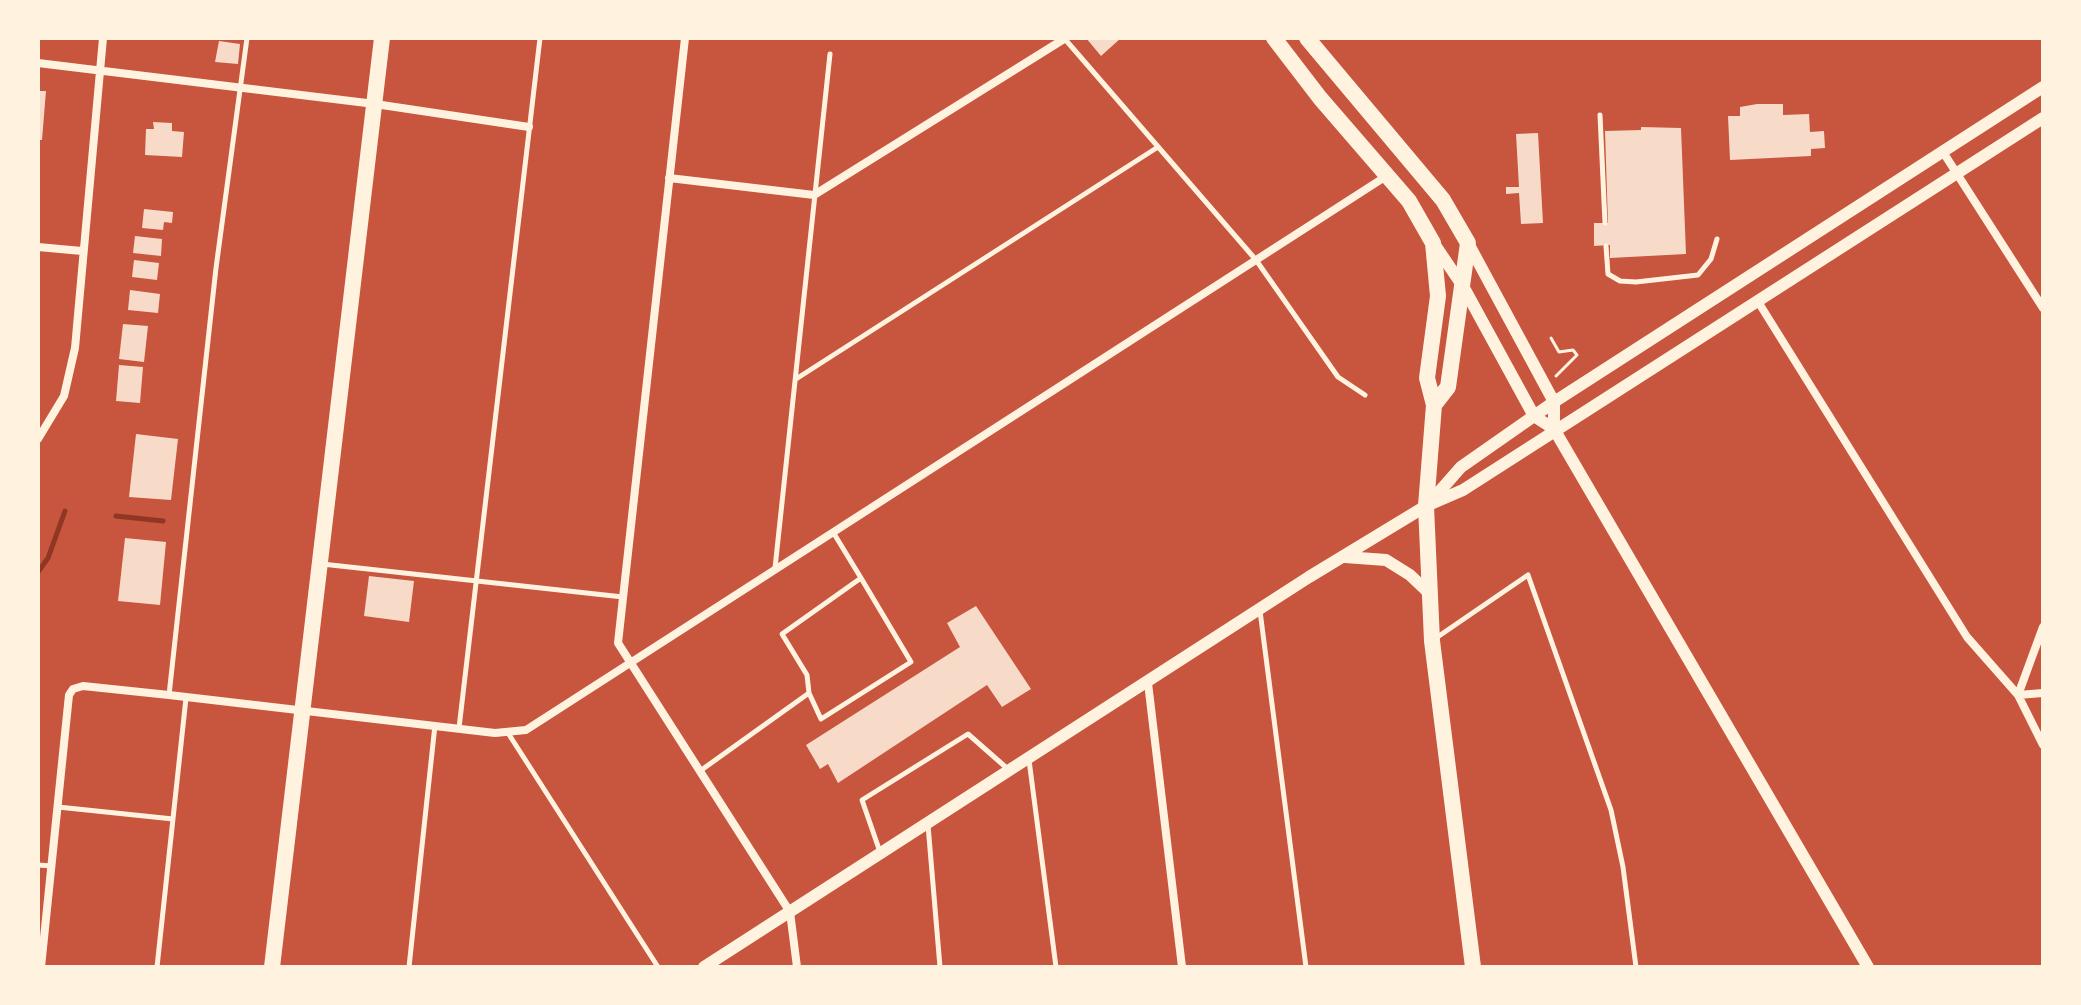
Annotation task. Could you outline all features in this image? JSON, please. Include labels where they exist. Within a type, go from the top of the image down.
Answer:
[{"type":"main road","points":[[272,967],[382,38]]},
{"type":"main road","points":[[1307,38],[1443,200],[1468,243],[1448,387],[1434,405]]},
{"type":"main road","points":[[1273,40],[1389,175],[1409,201],[1433,243],[1438,296],[1427,378],[1434,405],[1426,506],[1432,641],[1473,967]]},
{"type":"street","points":[[38,439],[64,396],[75,348],[103,38]]},
{"type":"street","points":[[685,38],[618,643],[790,912],[797,967]]},
{"type":"street","points":[[669,178],[814,195],[1064,38]]},
{"type":"street","points":[[38,63],[99,73],[375,104],[529,127]]},
{"type":"street","points":[[1426,506],[1461,467],[1554,402],[2043,87]]},
{"type":"street","points":[[704,967],[1342,557],[1426,506],[1463,490],[2043,118]]},
{"type":"street","points":[[1943,152],[2043,308]]},
{"type":"street","points":[[41,967],[69,695],[83,686],[508,733],[539,725],[832,531],[1389,175]]},
{"type":"street","points":[[1433,243],[1464,288],[1534,416],[1554,429],[1868,967]]},
{"type":"street","points":[[1468,243],[1554,402],[1554,429]]},
{"type":"street","points":[[38,247],[82,251]]},
{"type":"street","points":[[1757,300],[1967,637],[2018,695],[2043,745]]},
{"type":"street","points":[[1342,557],[1386,560],[1410,575],[1430,594]]},
{"type":"street","points":[[2018,695],[2043,627]]},
{"type":"street","points":[[1148,683],[1182,967]]},
{"type":"street","points":[[2018,695],[2043,693]]},
{"type":"lane","points":[[169,695],[216,268],[247,38]]},
{"type":"lane","points":[[459,728],[473,583],[478,571],[540,38]]},
{"type":"lane","points":[[1064,38],[1256,260],[1330,367],[1365,395]]},
{"type":"lane","points":[[775,569],[830,54]]},
{"type":"lane","points":[[1600,115],[1605,223]]},
{"type":"lane","points":[[795,380],[1158,147]]},
{"type":"lane","points":[[1606,246],[1608,274],[1620,281],[1636,282],[1698,275],[1711,259],[1717,239]]},
{"type":"lane","points":[[832,531],[861,578],[911,662],[821,719],[809,693],[807,675],[782,634],[861,578]]},
{"type":"lane","points":[[321,564],[623,597]]},
{"type":"lane","points":[[1432,641],[1528,575],[1611,810],[1623,867],[1636,967]]},
{"type":"lane","points":[[1260,609],[1306,967]]},
{"type":"lane","points":[[700,771],[809,693]]},
{"type":"lane","points":[[157,967],[186,696]]},
{"type":"lane","points":[[409,967],[435,725]]},
{"type":"lane","points":[[508,733],[658,967]]},
{"type":"lane","points":[[880,854],[862,800],[968,734],[1010,771]]},
{"type":"lane","points":[[1029,759],[1056,967]]},
{"type":"lane","points":[[58,807],[173,819]]},
{"type":"lane","points":[[928,824],[940,967]]},
{"type":"lane","points":[[38,865],[52,866]]},
{"type":"path","points":[[1551,338],[1559,352],[1571,350],[1577,355],[1556,376]]},
{"type":"building","points":[[1086,38],[1121,38],[1101,56]]},
{"type":"building","points":[[219,41],[240,44],[238,64],[215,62]]},
{"type":"building","points":[[38,91],[46,91],[42,140],[38,140]]},
{"type":"building","points":[[1783,104],[1783,115],[1809,114],[1810,132],[1824,131],[1825,148],[1811,149],[1811,156],[1730,160],[1728,116],[1740,116],[1740,107]]},
{"type":"building","points":[[153,122],[172,123],[172,131],[184,132],[182,157],[145,155],[146,129],[154,129]]},
{"type":"building","points":[[1641,127],[1681,128],[1686,254],[1610,258],[1610,245],[1594,246],[1594,223],[1608,223],[1605,131],[1641,130]]},
{"type":"building","points":[[1538,133],[1543,223],[1521,224],[1519,193],[1506,194],[1506,187],[1519,187],[1516,134]]},
{"type":"building","points":[[144,209],[173,212],[172,223],[164,222],[163,230],[142,228]]},
{"type":"building","points":[[135,236],[162,239],[161,256],[133,253]]},
{"type":"building","points":[[134,260],[159,263],[157,280],[132,277]]},
{"type":"building","points":[[130,290],[160,294],[158,313],[128,310]]},
{"type":"building","points":[[123,324],[148,326],[144,362],[119,359]]},
{"type":"building","points":[[119,365],[143,367],[140,403],[116,401]]},
{"type":"building","points":[[136,434],[178,439],[171,500],[129,497]]},
{"type":"building","points":[[125,538],[166,542],[160,605],[118,601]]},
{"type":"building","points":[[369,576],[414,581],[409,622],[364,616]]},
{"type":"building","points":[[976,606],[1031,689],[1002,707],[987,685],[838,783],[828,764],[820,769],[806,745],[960,647],[947,623]]},
{"type":"waterway","points":[[38,572],[48,558],[65,511]]},
{"type":"waterway","points":[[116,516],[163,521]]}]
